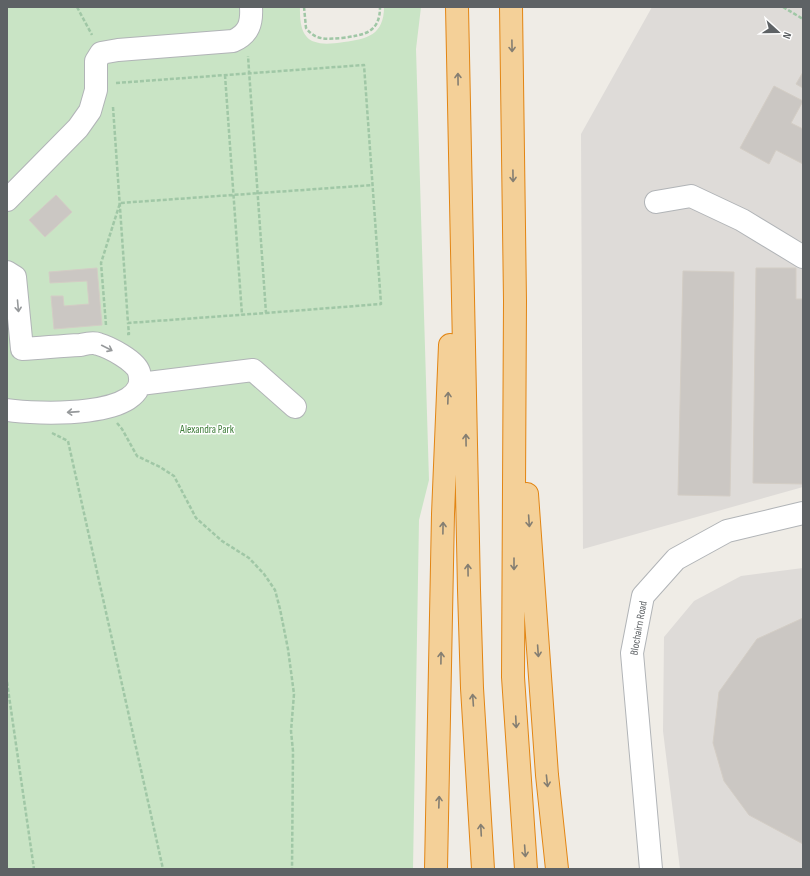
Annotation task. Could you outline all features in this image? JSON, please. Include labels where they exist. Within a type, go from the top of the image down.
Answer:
[{"type":"highway","points":[[457,7],[458,118],[472,688],[483,869]]},
{"type":"highway","points":[[511,7],[515,301],[513,677],[526,869]]},
{"type":"highway","points":[[436,869],[443,514],[458,118]]},
{"type":"highway","points":[[515,301],[540,690],[557,869]]},
{"type":"street","points":[[7,200],[78,128],[90,111],[96,90],[96,61],[101,53],[118,50],[233,41],[241,38],[250,25],[251,7]]},
{"type":"street","points":[[656,202],[692,196],[742,220],[803,257]]},
{"type":"street","points":[[7,272],[15,277],[22,349],[97,343],[131,360],[136,365],[140,373],[140,384],[136,394],[126,401],[104,408],[76,412],[28,414],[7,410]]},
{"type":"street","points":[[140,384],[253,370],[295,407]]},
{"type":"street","name":"Blochairn Road","points":[[651,869],[632,653],[644,596],[676,559],[726,531],[803,513]]},
{"type":"path","points":[[78,7],[101,53]]},
{"type":"path","points":[[304,7],[306,28],[316,38],[323,40],[362,36],[369,32],[378,20],[380,7]]},
{"type":"path","points":[[783,7],[803,19]]},
{"type":"path","points":[[241,38],[248,54],[266,313]]},
{"type":"path","points":[[111,83],[364,65],[382,304],[128,323],[113,106]]},
{"type":"path","points":[[225,75],[242,315]]},
{"type":"path","points":[[120,203],[373,185]]},
{"type":"path","points":[[106,327],[101,262],[120,203]]},
{"type":"path","points":[[104,408],[122,429],[137,456],[160,467],[174,476],[196,518],[222,541],[249,558],[264,574],[275,590],[288,650],[294,694],[291,731],[292,869]]},
{"type":"path","points":[[48,431],[68,441],[163,869]]},
{"type":"path","points":[[7,682],[8,700],[34,869]]},
{"type":"shaded area","points":[[652,7],[803,7],[803,487],[583,549],[581,134]]},
{"type":"shaded area","points":[[803,568],[803,869],[680,869],[663,731],[664,637],[694,601],[741,576]]},
{"type":"green space","name":"Alexandra Park","points":[[7,7],[300,7],[300,19],[305,35],[310,40],[323,44],[352,41],[373,34],[381,24],[384,7],[421,7],[416,49],[429,480],[419,520],[413,869],[7,869]]},
{"type":"building","points":[[803,72],[803,88],[796,84]]},
{"type":"building","points":[[774,86],[803,101],[791,123],[803,129],[803,164],[776,150],[769,164],[740,148]]},
{"type":"building","points":[[56,195],[72,212],[45,237],[29,220]]},
{"type":"building","points":[[97,268],[102,325],[54,329],[51,296],[63,296],[64,306],[89,304],[87,281],[50,283],[49,272]]},
{"type":"building","points":[[756,268],[796,268],[796,299],[803,299],[803,484],[753,483]]},
{"type":"building","points":[[683,271],[734,272],[730,496],[678,495]]},
{"type":"building","points":[[803,618],[803,844],[749,815],[724,781],[713,743],[719,692],[757,639]]}]
